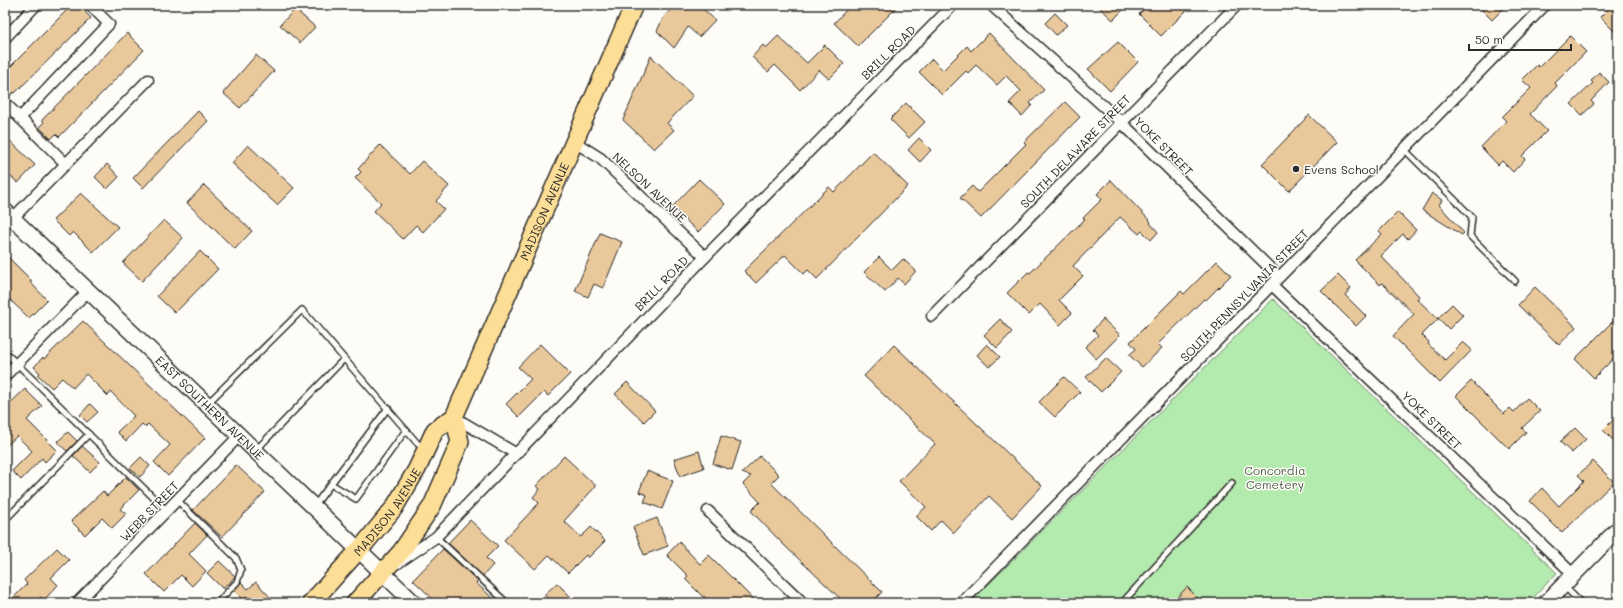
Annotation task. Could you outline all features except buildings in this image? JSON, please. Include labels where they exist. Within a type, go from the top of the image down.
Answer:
[{"type":"main road","name":"MADISON AVENUE","points":[[311,603],[394,508],[417,469],[435,430],[454,418],[573,141],[634,5]]},
{"type":"main road","points":[[355,603],[383,573],[418,528],[443,482],[460,442],[454,418]]},
{"type":"street","points":[[5,38],[36,5]]},
{"type":"street","points":[[20,118],[110,24],[90,5]]},
{"type":"street","name":"BRILL ROAD","points":[[383,573],[436,537],[515,453],[705,257],[953,5]]},
{"type":"street","name":"YOKE STREET","points":[[991,5],[1121,122],[1568,580]]},
{"type":"street","name":"SOUTH DELAWARE STREET","points":[[932,316],[1237,5]]},
{"type":"street","name":"SOUTH PENNSYLVANIA STREET","points":[[961,603],[1545,5]]},
{"type":"street","points":[[9,215],[66,164],[148,80]]},
{"type":"street","points":[[5,103],[66,164]]},
{"type":"street","name":"NELSON AVENUE","points":[[573,141],[600,158],[705,257]]},
{"type":"street","name":"EAST SOUTHERN AVENUE","points":[[9,215],[414,603]]},
{"type":"street","points":[[5,376],[88,291]]},
{"type":"street","points":[[454,418],[515,453]]},
{"type":"street","name":"WEBB STREET","points":[[76,603],[239,436]]},
{"type":"street","points":[[708,511],[803,603]]},
{"type":"street","points":[[1546,603],[1618,529]]},
{"type":"lane","points":[[1404,150],[1472,216],[1470,236],[1515,281]]},
{"type":"lane","points":[[206,405],[302,310],[406,430],[426,449]]},
{"type":"lane","points":[[5,352],[167,511]]},
{"type":"lane","points":[[255,452],[344,359]]},
{"type":"lane","points":[[313,507],[388,408]]},
{"type":"lane","points":[[331,484],[356,499],[406,430]]},
{"type":"lane","points":[[5,520],[89,434]]},
{"type":"lane","points":[[1122,603],[1232,483]]},
{"type":"lane","points":[[178,500],[236,558],[241,570],[237,582],[217,603]]},
{"type":"lane","points":[[436,537],[507,603]]},
{"type":"lane","points":[[1568,580],[1581,603]]},
{"type":"green space","name":"Concordia Cemetery","points":[[1273,299],[1557,573],[1528,603],[970,603]]},
{"type":"place","name":"Evens School","points":[[1296,169]]}]
